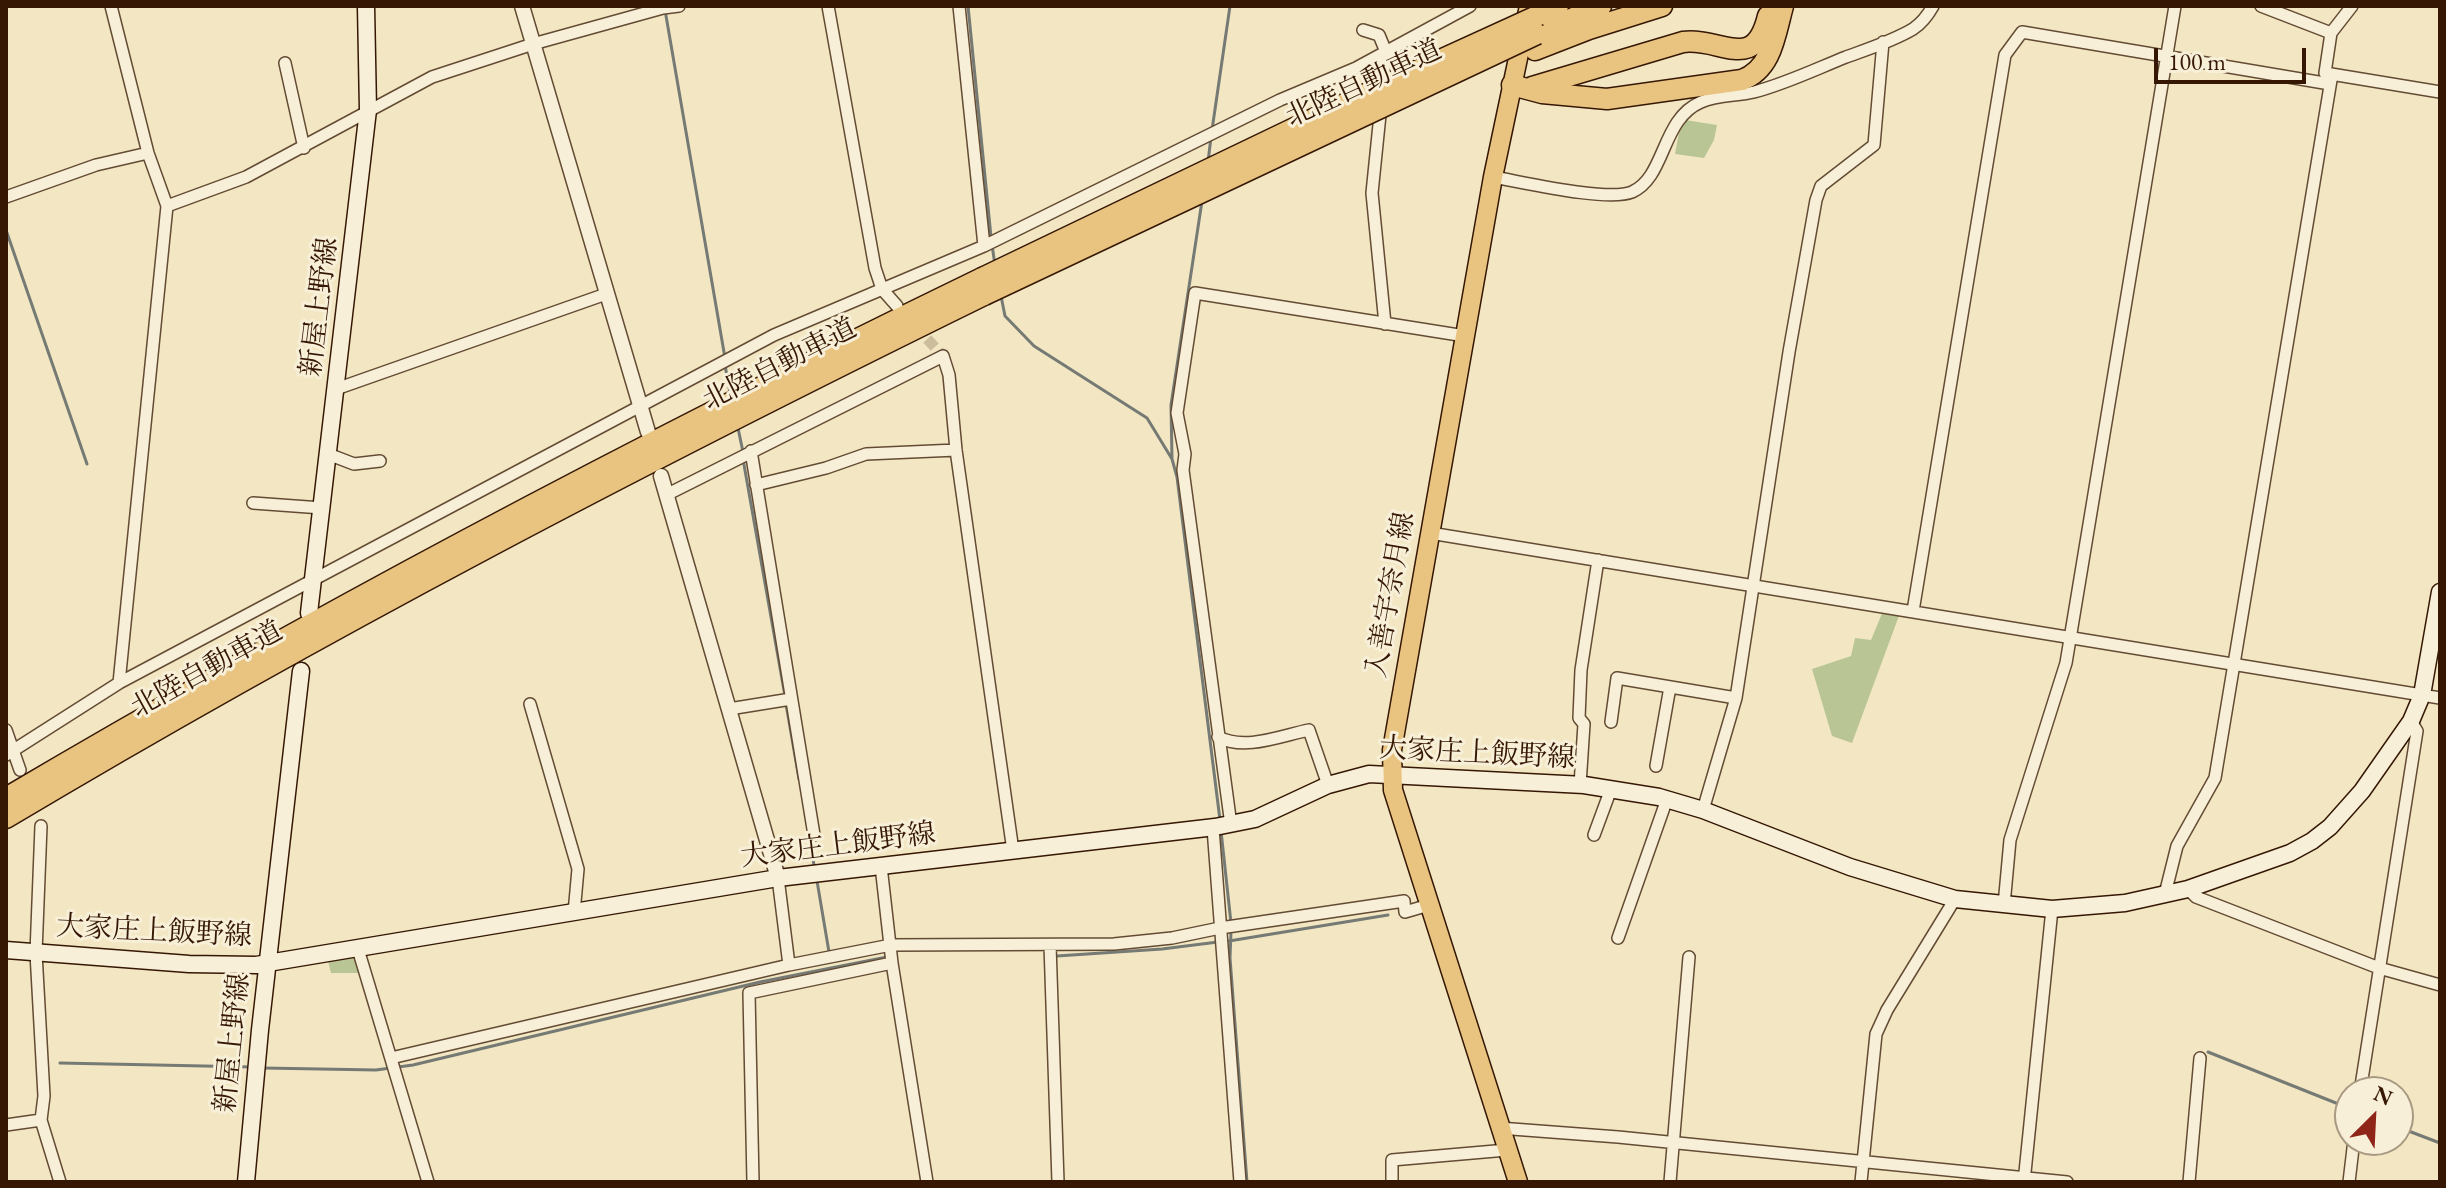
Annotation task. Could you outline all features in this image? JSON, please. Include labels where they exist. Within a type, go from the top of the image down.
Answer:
[{"type":"highway","name":"北陸自動車道","points":[[6,798],[269,646],[498,522],[816,358],[983,286],[1533,22],[1558,6]]},
{"type":"highway","name":"北陸自動車道","points":[[1533,22],[1601,6]]},
{"type":"highway","points":[[1356,108],[1533,22],[1589,29],[1662,6]]},
{"type":"highway","points":[[1512,85],[1542,93],[1607,99],[1742,80],[1754,76],[1768,58],[1779,6]]},
{"type":"highway","points":[[1512,85],[1542,86],[1683,42],[1707,42],[1737,51],[1747,49],[1762,37],[1779,6]]},
{"type":"highway","name":"北陸自動車道","points":[[6,818],[215,697],[508,536],[983,286]]},
{"type":"main road","name":"新屋上野線","points":[[309,613],[368,110],[366,6]]},
{"type":"main road","name":"入善宇奈月線","points":[[1518,1182],[1393,790],[1391,773],[1392,750],[1493,177],[1512,85],[1533,22]]},
{"type":"main road","name":"大家庄上飯野線","points":[[6,950],[202,964],[268,963],[778,878],[1231,825],[1280,809],[1328,785],[1369,774],[1391,773],[1580,785],[1667,799],[1850,867],[1955,899],[2052,909],[2125,903],[2188,889],[2290,853],[2330,827],[2362,791],[2411,721],[2422,695],[2440,592]]},
{"type":"main road","name":"新屋上野線","points":[[246,1182],[301,671]]},
{"type":"street","points":[[111,6],[148,153],[167,206],[119,683]]},
{"type":"street","points":[[522,6],[648,432]]},
{"type":"street","points":[[167,206],[246,177],[432,77],[644,9],[679,6]]},
{"type":"street","points":[[828,6],[875,268],[882,289],[897,306]]},
{"type":"street","points":[[959,6],[984,246]]},
{"type":"street","points":[[10,753],[119,683],[774,335],[984,246],[1280,100],[1356,68],[1470,6]]},
{"type":"street","points":[[1493,177],[1613,196],[1633,191],[1653,168],[1677,119],[1702,101],[1759,91],[1883,42],[1913,29],[1926,18],[1933,6]]},
{"type":"street","points":[[2004,905],[2010,840],[2066,663],[2175,6]]},
{"type":"street","points":[[2261,6],[2331,33]]},
{"type":"street","points":[[2331,79],[2325,73],[2331,33],[2352,6]]},
{"type":"street","points":[[1363,30],[1379,35],[1386,52],[1372,193],[1385,324]]},
{"type":"street","points":[[1913,611],[2005,55],[2022,32],[2331,79],[2440,92]]},
{"type":"street","points":[[1703,810],[1736,698],[1789,352],[1816,200],[1821,186],[1874,145],[1883,42]]},
{"type":"street","points":[[285,63],[304,148]]},
{"type":"street","points":[[2165,894],[2177,846],[2215,778],[2331,79]]},
{"type":"street","points":[[6,197],[96,165],[148,153]]},
{"type":"street","points":[[1231,825],[1183,470],[1185,454],[1177,413],[1195,293],[1465,336]]},
{"type":"street","points":[[336,389],[606,294]]},
{"type":"street","points":[[666,495],[943,356],[949,375],[956,450],[1013,851]]},
{"type":"street","points":[[756,485],[826,468],[866,454],[956,450]]},
{"type":"street","points":[[751,451],[814,835]]},
{"type":"street","points":[[328,454],[354,464],[380,461]]},
{"type":"street","points":[[661,476],[778,878],[789,965]]},
{"type":"street","points":[[253,503],[322,508]]},
{"type":"street","points":[[1430,533],[2440,698]]},
{"type":"street","points":[[1580,785],[1584,724],[1579,718],[1581,670],[1598,560]]},
{"type":"street","points":[[1611,722],[1617,678],[1736,698]]},
{"type":"street","points":[[1656,766],[1670,687]]},
{"type":"street","points":[[729,709],[791,699]]},
{"type":"street","points":[[530,704],[578,869],[574,913]]},
{"type":"street","points":[[2362,1076],[2417,731],[2411,721]]},
{"type":"street","points":[[6,730],[10,753],[20,770]]},
{"type":"street","points":[[1218,737],[1244,744],[1309,730],[1328,785]]},
{"type":"street","points":[[1594,835],[1611,789]]},
{"type":"street","points":[[1618,938],[1667,799]]},
{"type":"street","points":[[41,826],[36,953],[44,1096],[41,1120],[60,1182]]},
{"type":"street","points":[[1213,828],[1240,1182]]},
{"type":"street","points":[[881,866],[892,963],[927,1182]]},
{"type":"street","points":[[2188,889],[2196,897],[2379,968],[2440,985]]},
{"type":"street","points":[[1861,1182],[1876,1034],[1887,1010],[1955,899]]},
{"type":"street","points":[[391,1058],[789,965],[891,945],[1114,944],[1172,938],[1404,901],[1405,912],[1429,905]]},
{"type":"street","points":[[2024,1180],[2052,909]]},
{"type":"street","points":[[1050,945],[1058,1182]]},
{"type":"street","points":[[358,949],[428,1182]]},
{"type":"street","points":[[1670,1182],[1689,957]]},
{"type":"street","points":[[753,1182],[749,993],[892,963]]},
{"type":"street","points":[[2189,1182],[2200,1058]]},
{"type":"street","points":[[6,1125],[41,1120]]},
{"type":"street","points":[[1499,1128],[2067,1182]]},
{"type":"street","points":[[1392,1182],[1392,1160],[1507,1150]]},
{"type":"street","points":[[2349,1182],[2352,1156]]},
{"type":"green space","points":[[1685,120],[1717,125],[1714,140],[1704,158],[1675,154],[1680,127]]},
{"type":"green space","points":[[1883,611],[1900,613],[1852,743],[1832,736],[1812,669],[1851,656],[1855,638],[1871,640]]},
{"type":"green space","points":[[355,956],[359,973],[331,973],[328,961]]},
{"type":"waterway","points":[[968,6],[991,237]]},
{"type":"waterway","points":[[1212,130],[1230,6]]},
{"type":"waterway","points":[[665,10],[725,358]]},
{"type":"waterway","points":[[1208,162],[1211,137]]},
{"type":"waterway","points":[[1172,459],[1171,405],[1202,201]]},
{"type":"waterway","points":[[6,230],[87,464]]},
{"type":"waterway","points":[[992,245],[995,265]]},
{"type":"waterway","points":[[1001,296],[1005,316],[1034,346],[1147,418],[1172,459],[1177,477],[1220,820]]},
{"type":"waterway","points":[[725,365],[730,393]]},
{"type":"waterway","points":[[738,428],[743,452]]},
{"type":"waterway","points":[[743,459],[785,696]]},
{"type":"waterway","points":[[786,704],[799,779]]},
{"type":"waterway","points":[[1221,831],[1231,923]]},
{"type":"waterway","points":[[808,834],[815,870]]},
{"type":"waterway","points":[[817,881],[829,952]]},
{"type":"waterway","points":[[1229,941],[1388,915]]},
{"type":"waterway","points":[[1231,931],[1230,958],[1247,1182]]},
{"type":"waterway","points":[[1057,956],[1218,942]]},
{"type":"waterway","points":[[263,1068],[376,1070],[413,1065],[760,982],[887,957]]},
{"type":"waterway","points":[[2208,1052],[2334,1102]]},
{"type":"waterway","points":[[60,1063],[252,1067]]},
{"type":"waterway","points":[[2414,1133],[2440,1143]]},
{"type":"tunnel","points":[[916,327],[943,356]]}]
